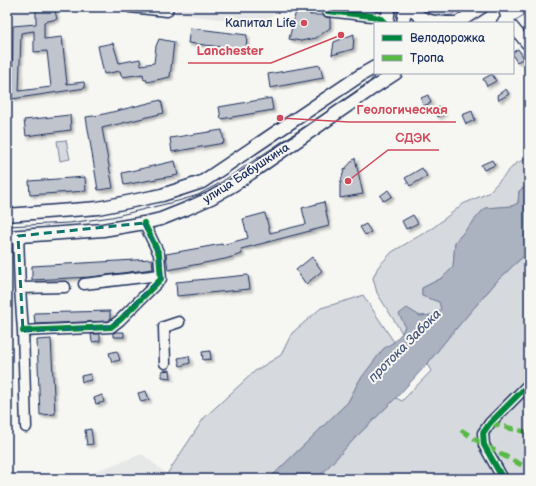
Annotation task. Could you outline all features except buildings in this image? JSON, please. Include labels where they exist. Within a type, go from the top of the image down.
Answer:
[{"type":"main road","points":[[387,22],[389,7]]},
{"type":"main road","points":[[403,22],[405,7]]},
{"type":"main road","points":[[411,7],[416,14],[424,19],[435,22]]},
{"type":"main road","points":[[459,22],[482,7]]},
{"type":"main road","points":[[361,75],[374,60]]},
{"type":"main road","name":"улица Бабушкина","points":[[7,215],[98,208],[162,195],[202,182],[374,68]]},
{"type":"main road","points":[[370,90],[383,74]]},
{"type":"main road","name":"улица Бабушкина","points":[[12,237],[103,230],[161,219],[186,209],[211,198],[235,184],[394,74]]},
{"type":"street","points":[[130,7],[168,11],[168,7]]},
{"type":"street","points":[[503,7],[506,22],[527,7]]},
{"type":"street","points":[[327,11],[372,16],[386,22]]},
{"type":"street","points":[[514,28],[529,45]]},
{"type":"street","points":[[23,331],[111,327],[120,320],[161,279],[159,254],[144,223]]},
{"type":"street","points":[[12,237],[20,288],[26,427]]},
{"type":"street","points":[[84,284],[160,275]]},
{"type":"street","points":[[20,288],[65,286]]},
{"type":"street","points":[[165,363],[164,327],[179,322]]},
{"type":"street","points":[[502,479],[484,445],[483,433],[490,423],[529,384]]},
{"type":"highlighted area","points":[[144,223],[159,254],[161,279],[111,327],[23,331],[18,236]]},
{"type":"shaded area","points":[[12,7],[43,7],[44,30],[13,33]]},
{"type":"shaded area","points":[[177,7],[278,7],[278,11],[262,24],[176,14]]},
{"type":"shaded area","points":[[417,7],[465,7],[451,15],[441,18],[424,15]]},
{"type":"shaded area","points":[[66,140],[70,159],[60,161],[57,141]]},
{"type":"shaded area","points":[[529,157],[529,184],[519,191],[518,203],[512,206],[485,208],[455,242],[453,267],[442,278],[422,288],[422,296],[439,302],[441,309],[433,315],[420,316],[407,309],[405,326],[402,333],[377,293],[373,278],[378,267],[392,252],[434,227],[463,204],[488,193],[515,164]]},
{"type":"shaded area","points":[[529,251],[529,479],[317,479],[356,437],[396,398],[402,401],[431,371],[427,364],[448,338],[498,280]]},
{"type":"shaded area","points":[[363,295],[394,342],[383,350],[359,381],[348,402],[269,479],[163,479],[204,418],[255,371],[281,355],[292,333],[321,308]]},
{"type":"shaded area","points":[[142,454],[167,474],[162,479],[75,479]]},
{"type":"water","name":"протока Забока","points":[[529,184],[529,251],[498,280],[427,364],[317,479],[269,479],[348,402],[359,381],[383,349],[394,342],[402,333],[405,326],[399,314],[407,308],[420,316],[433,315],[441,309],[439,302],[422,296],[422,288],[442,278],[453,267],[455,242],[485,208],[512,206],[518,203],[519,191]]},
{"type":"tram line","points":[[396,22],[399,7]]},
{"type":"tram line","points":[[7,226],[69,223],[112,217],[198,195],[220,183],[352,95],[368,84],[376,74]]},
{"type":"marked path","points":[[490,423],[529,433]]},
{"type":"marked path","points":[[461,430],[484,445],[529,469]]},
{"type":"cycle path","points":[[327,11],[372,16],[381,19],[384,22]]},
{"type":"cycle path","points":[[23,331],[111,327],[120,320],[161,279],[159,254],[144,223]]},
{"type":"cycle path","points":[[503,479],[484,445],[483,433],[490,423],[529,384]]},
{"type":"place","name":"Капитал Life","points":[[304,23]]},
{"type":"place","name":"Lanchester","points":[[341,35]]},
{"type":"place","name":"Геологическая","points":[[280,118]]},
{"type":"place","name":"СДЭК","points":[[348,181]]}]
